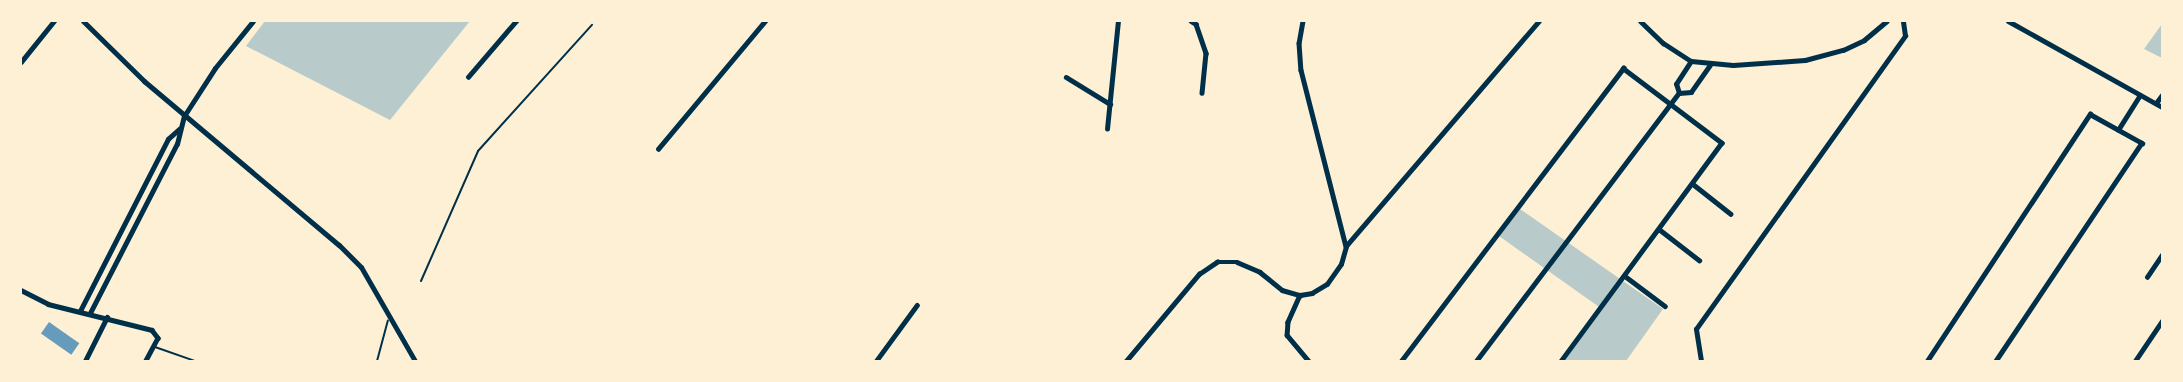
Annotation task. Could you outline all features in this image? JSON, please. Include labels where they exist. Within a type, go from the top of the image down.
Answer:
[{"type":"street","points":[[21,62],[54,21]]},
{"type":"street","points":[[83,21],[184,116],[339,245],[361,267],[415,361]]},
{"type":"street","points":[[90,313],[176,144],[184,116],[215,68],[253,21]]},
{"type":"street","points":[[468,77],[516,21]]},
{"type":"street","points":[[658,149],[765,21]]},
{"type":"street","points":[[1107,129],[1118,21]]},
{"type":"street","points":[[1303,21],[1299,43],[1301,70],[1346,246]]},
{"type":"street","points":[[1126,361],[1199,274],[1217,262],[1237,262],[1260,272],[1282,290],[1300,295],[1312,293],[1327,284],[1341,264],[1346,246],[1539,21]]},
{"type":"street","points":[[1640,21],[1663,43],[1691,60],[1710,65],[1818,57],[1843,50],[1864,40],[1887,21]]},
{"type":"street","points":[[1701,361],[1696,329],[1905,36],[1903,21]]},
{"type":"street","points":[[2008,21],[2162,107]]},
{"type":"street","points":[[1194,22],[1206,53],[1202,93]]},
{"type":"street","points":[[1679,93],[1676,84],[1691,60]]},
{"type":"street","points":[[1476,361],[1679,93],[1691,92],[1710,65]]},
{"type":"street","points":[[1400,361],[1623,68],[1722,143],[1561,361]]},
{"type":"street","points":[[1066,77],[1110,104]]},
{"type":"street","points":[[2118,130],[2140,95]]},
{"type":"street","points":[[2156,103],[2162,95]]},
{"type":"street","points":[[1926,361],[2090,114],[2142,143],[1996,361]]},
{"type":"street","points":[[80,311],[168,139],[179,129]]},
{"type":"street","points":[[1693,184],[1730,214]]},
{"type":"street","points":[[1659,228],[1699,260]]},
{"type":"street","points":[[2147,277],[2162,255]]},
{"type":"street","points":[[1625,276],[1665,306]]},
{"type":"street","points":[[21,290],[48,304],[107,317],[152,330],[158,338],[155,347],[146,361]]},
{"type":"street","points":[[1300,295],[1288,322],[1287,336],[1308,361]]},
{"type":"street","points":[[876,361],[917,305]]},
{"type":"street","points":[[85,361],[107,317]]},
{"type":"street","points":[[2135,361],[2162,321]]},
{"type":"lane","points":[[421,281],[478,151],[592,25]]},
{"type":"lane","points":[[377,361],[389,317]]},
{"type":"lane","points":[[155,347],[195,361]]},
{"type":"shaded area","points":[[265,21],[470,21],[390,120],[246,46]]},
{"type":"shaded area","points":[[2162,24],[2162,58],[2144,49]]},
{"type":"shaded area","points":[[1520,209],[1663,309],[1626,361],[1564,361],[1602,309],[1499,236]]},
{"type":"water","points":[[49,322],[79,343],[71,355],[41,333]]}]
